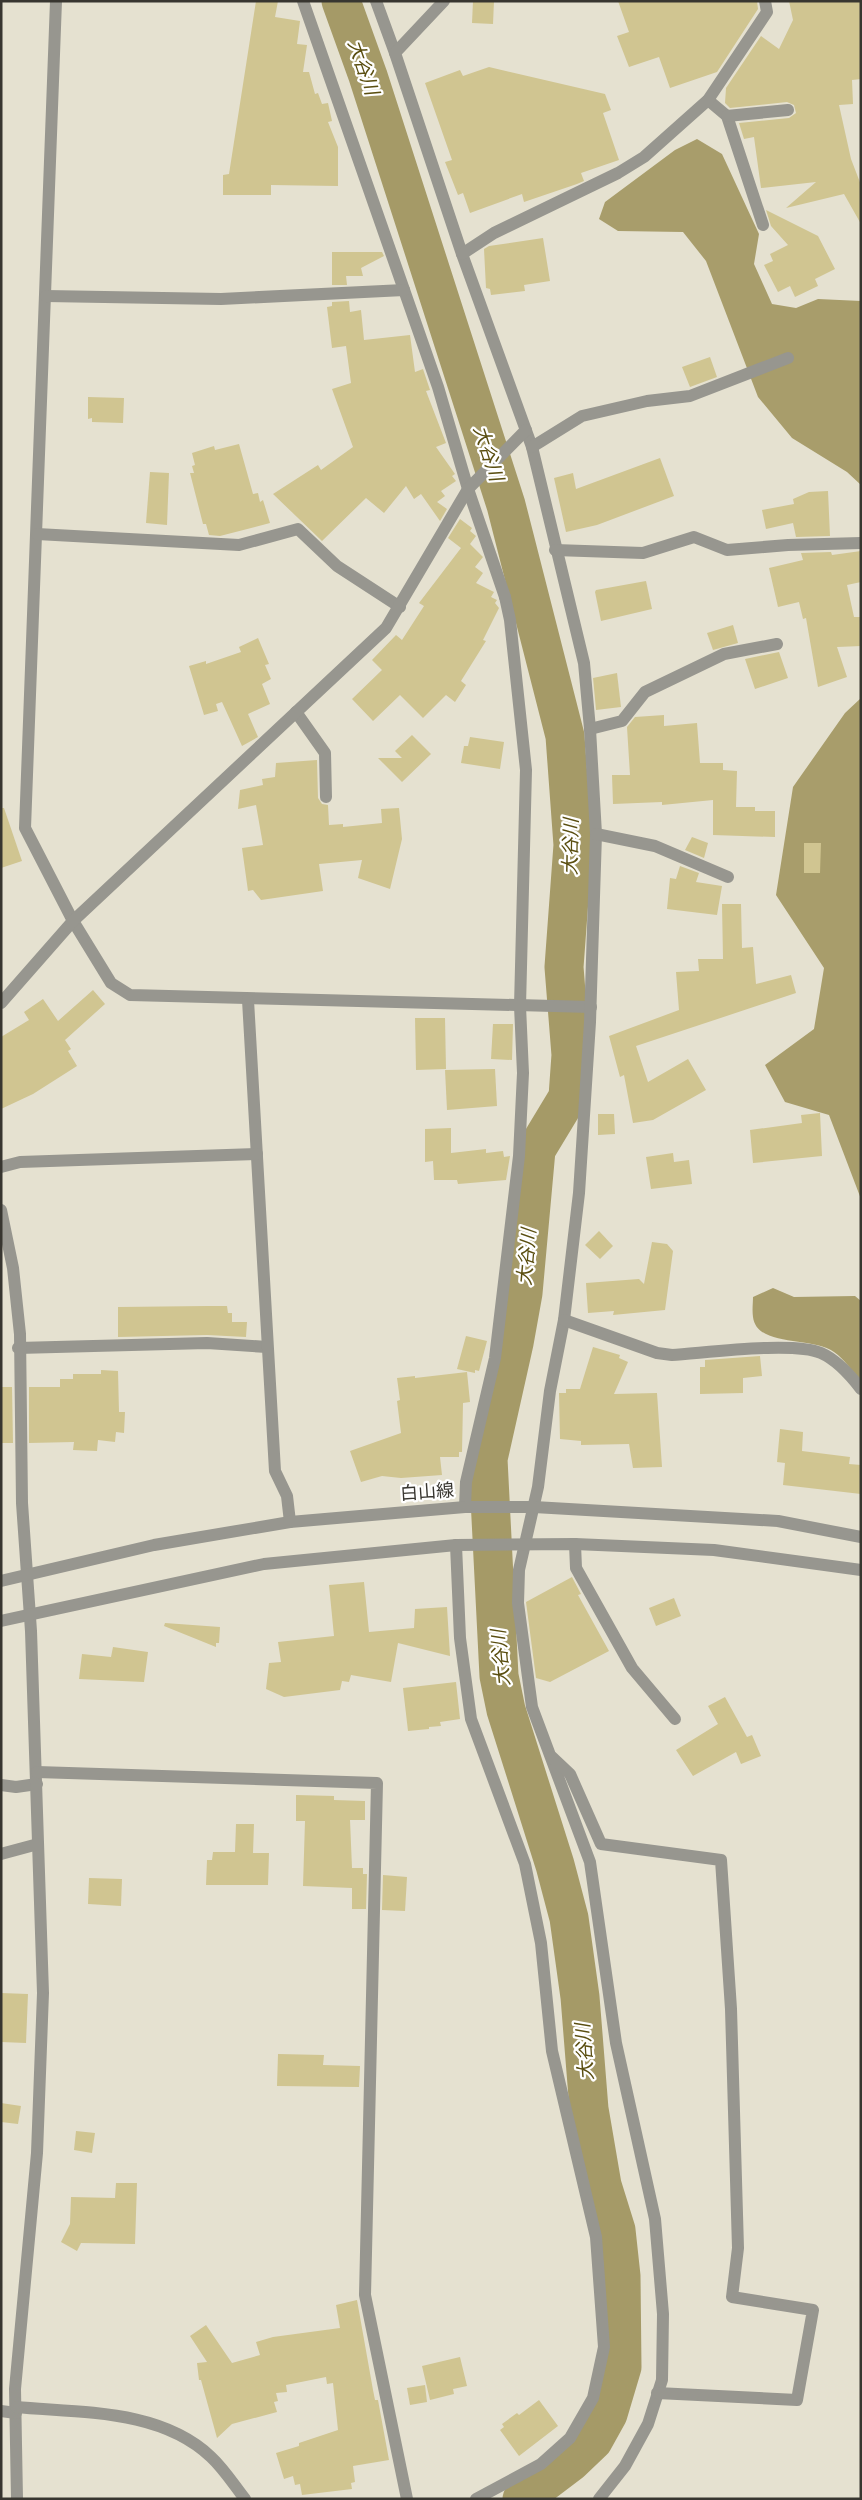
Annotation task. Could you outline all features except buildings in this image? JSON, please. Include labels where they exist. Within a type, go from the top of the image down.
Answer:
[{"type":"street","points":[[56,1],[25,828],[73,921],[111,983],[130,995],[248,1000],[586,1007]]},
{"type":"street","points":[[303,1],[438,387],[471,486],[505,597],[510,620],[526,770],[523,1073],[519,1156],[495,1358],[466,1482],[468,1508]]},
{"type":"street","points":[[376,1],[395,53],[521,434],[532,448],[555,550],[584,663],[590,729],[596,834],[586,1007],[579,1193],[564,1320],[521,1544],[518,1603],[532,1707],[590,1862],[616,2043],[655,2219],[663,2314],[662,2380],[648,2424],[625,2466],[599,2499]]},
{"type":"street","points":[[395,53],[444,1]]},
{"type":"street","points":[[462,254],[494,233],[618,173],[644,157],[708,100],[767,12],[765,1]]},
{"type":"street","points":[[708,100],[727,116],[763,225]]},
{"type":"street","points":[[727,116],[788,110]]},
{"type":"street","points":[[46,296],[221,299],[404,290]]},
{"type":"street","points":[[532,448],[582,416],[647,401],[690,396],[788,358]]},
{"type":"street","points":[[1,1002],[73,921],[386,628],[400,607],[450,517],[471,486],[521,434]]},
{"type":"street","points":[[37,534],[239,545],[298,529],[337,566],[400,607]]},
{"type":"street","points":[[555,550],[644,553],[694,537],[727,550],[788,545],[861,543]]},
{"type":"street","points":[[590,729],[622,720],[645,692],[724,654],[778,644]]},
{"type":"street","points":[[296,712],[325,753],[326,797]]},
{"type":"street","points":[[596,834],[655,846],[728,877]]},
{"type":"street","points":[[248,1000],[275,1472],[287,1496],[290,1522]]},
{"type":"street","points":[[1,1167],[20,1162],[258,1154]]},
{"type":"street","points":[[1,1210],[7,1269],[20,1334],[18,1348],[25,1575],[30,1613],[43,1993],[37,2153],[15,2388],[17,2499]]},
{"type":"street","points":[[564,1320],[664,1354],[792,1348],[821,1353],[843,1369],[861,1389]]},
{"type":"street","points":[[18,1348],[197,1343],[267,1347]]},
{"type":"street","name":"白山線","points":[[1,1581],[154,1545],[290,1522],[468,1508],[528,1507],[778,1521],[861,1537]]},
{"type":"street","points":[[574,1544],[576,1568],[632,1668],[675,1719]]},
{"type":"street","points":[[1,1620],[264,1564],[461,1545],[574,1544],[714,1550],[861,1570]]},
{"type":"street","points":[[461,1545],[460,1638],[471,1719],[525,1864],[541,1943],[552,2051],[596,2237],[604,2347],[594,2398],[570,2438],[541,2464],[476,2499]]},
{"type":"street","points":[[549,1753],[570,1774],[601,1844],[720,1860],[731,2009],[738,2238],[732,2298],[813,2310],[797,2400],[657,2394]]},
{"type":"street","points":[[1,1786],[16,1787],[37,1778],[377,1782],[365,2295],[407,2499]]},
{"type":"street","points":[[1,1854],[38,1844]]},
{"type":"street","points":[[1,2412],[16,2410],[134,2417],[171,2430],[211,2457],[245,2499]]},
{"type":"shaded area","points":[[697,139],[722,154],[759,234],[754,264],[772,304],[796,308],[818,299],[861,301],[861,485],[847,472],[792,438],[758,397],[706,261],[683,232],[618,231],[599,219],[605,202],[675,150]]},
{"type":"shaded area","points":[[861,698],[861,1199],[829,1115],[785,1102],[765,1065],[814,1029],[824,968],[776,895],[793,787],[845,713]]},
{"type":"shaded area","points":[[773,1288],[794,1297],[855,1296],[861,1301],[861,1380],[834,1352],[813,1344],[775,1337],[764,1333],[757,1327],[753,1317],[753,1297]]},
{"type":"waterway","name":"大谷川","points":[[341,1],[368,76],[506,505],[565,736],[573,845],[564,967],[571,1055],[568,1097],[536,1150],[523,1293],[514,1343],[488,1459],[499,1676],[506,1710],[555,1865],[569,1918],[580,1997],[589,2109],[602,2185],[616,2230],[621,2276],[622,2367],[608,2414],[593,2441],[571,2462],[522,2499]]}]
